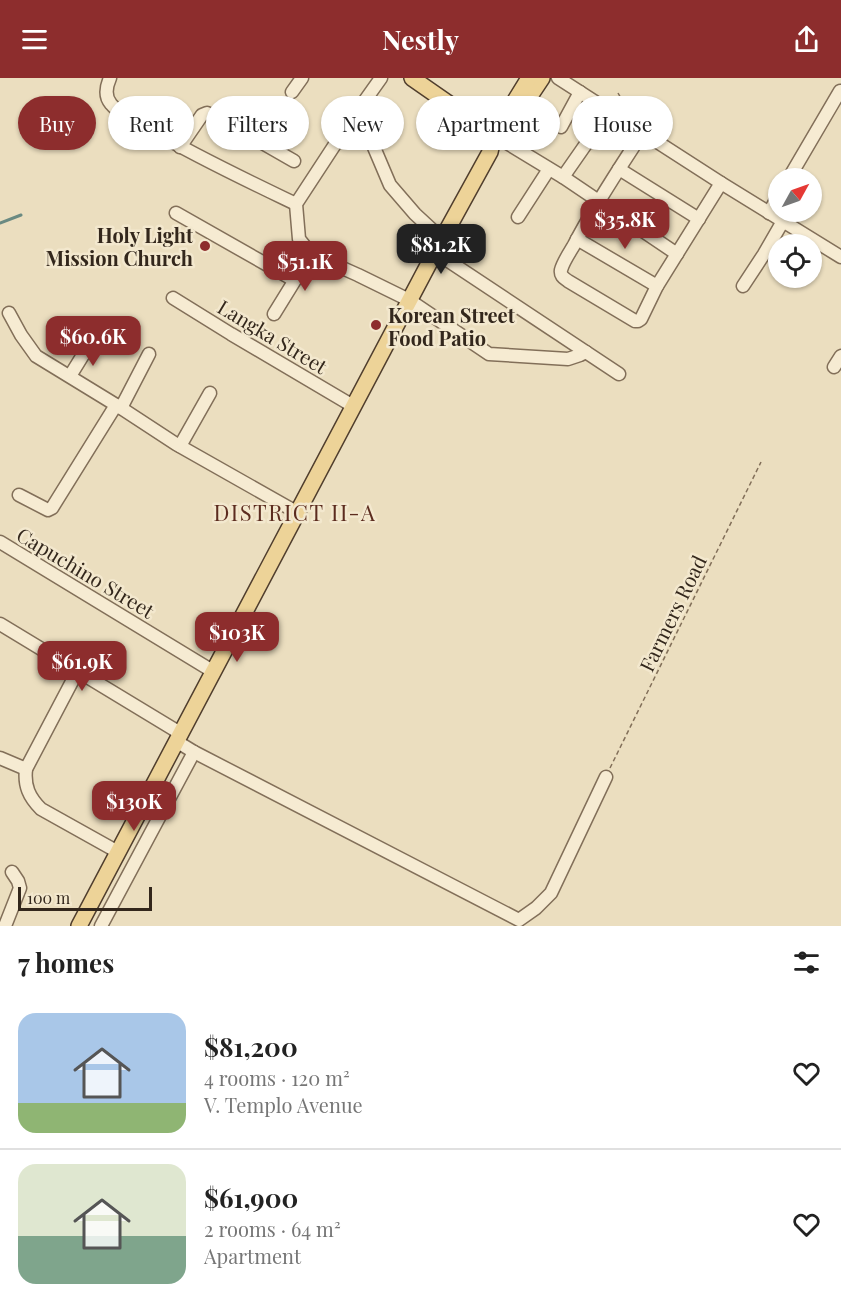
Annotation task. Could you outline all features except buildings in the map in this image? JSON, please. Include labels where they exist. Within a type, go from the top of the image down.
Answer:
[{"type":"main road","points":[[412,78],[438,96]]},
{"type":"main road","points":[[520,96],[529,78]]},
{"type":"main road","points":[[529,96],[542,78]]},
{"type":"main road","points":[[79,926],[353,406],[491,150]]},
{"type":"street","points":[[108,100],[106,95],[110,78]]},
{"type":"street","points":[[292,92],[302,78]]},
{"type":"street","points":[[368,96],[381,78]]},
{"type":"street","points":[[558,78],[586,96]]},
{"type":"street","points":[[795,168],[840,91]]},
{"type":"street","points":[[561,126],[580,92]]},
{"type":"street","points":[[194,127],[207,113],[294,161]]},
{"type":"street","points":[[186,150],[296,204]]},
{"type":"street","points":[[331,150],[296,204],[299,239],[311,254],[410,300],[489,354],[568,359],[585,352]]},
{"type":"street","points":[[375,150],[390,185],[438,246],[619,374]]},
{"type":"street","points":[[518,150],[563,177],[677,254]]},
{"type":"street","points":[[563,177],[582,150]]},
{"type":"street","points":[[631,150],[577,238],[561,273],[562,277],[636,322],[640,320],[657,286],[721,183]]},
{"type":"street","points":[[670,150],[768,212]]},
{"type":"street","points":[[518,217],[549,169]]},
{"type":"street","points":[[619,169],[699,219]]},
{"type":"street","points":[[176,213],[294,280]]},
{"type":"street","points":[[743,286],[782,222]]},
{"type":"street","points":[[785,222],[841,257]]},
{"type":"street","points":[[577,238],[657,286]]},
{"type":"street","points":[[274,314],[311,254]]},
{"type":"street","name":"Langka Street","points":[[173,298],[353,406]]},
{"type":"street","points":[[9,313],[36,356],[180,446],[298,513]]},
{"type":"street","points":[[70,376],[92,342]]},
{"type":"street","points":[[19,495],[48,510],[52,508],[149,354]]},
{"type":"street","points":[[834,367],[841,356]]},
{"type":"street","points":[[180,446],[210,393]]},
{"type":"street","name":"Capuchino Street","points":[[0,542],[214,672]]},
{"type":"street","points":[[0,624],[178,737],[194,752],[531,926]]},
{"type":"street","points":[[78,672],[26,769],[26,789],[41,809],[118,852]]},
{"type":"street","points":[[101,926],[194,752]]},
{"type":"street","points":[[0,758],[26,769]]},
{"type":"street","points":[[519,920],[551,893],[606,777]]},
{"type":"street","points":[[5,926],[20,888],[12,872]]},
{"type":"path","name":"Farmers Road","points":[[606,777],[761,462]]},
{"type":"waterway","points":[[0,223],[21,215]]},
{"type":"place","name":"Holy Light Mission Church","points":[[205,246]]},
{"type":"place","name":"Korean Street Food Patio","points":[[376,325]]},
{"type":"district","name":"DISTRICT II-A","points":[[295,512]]}]
